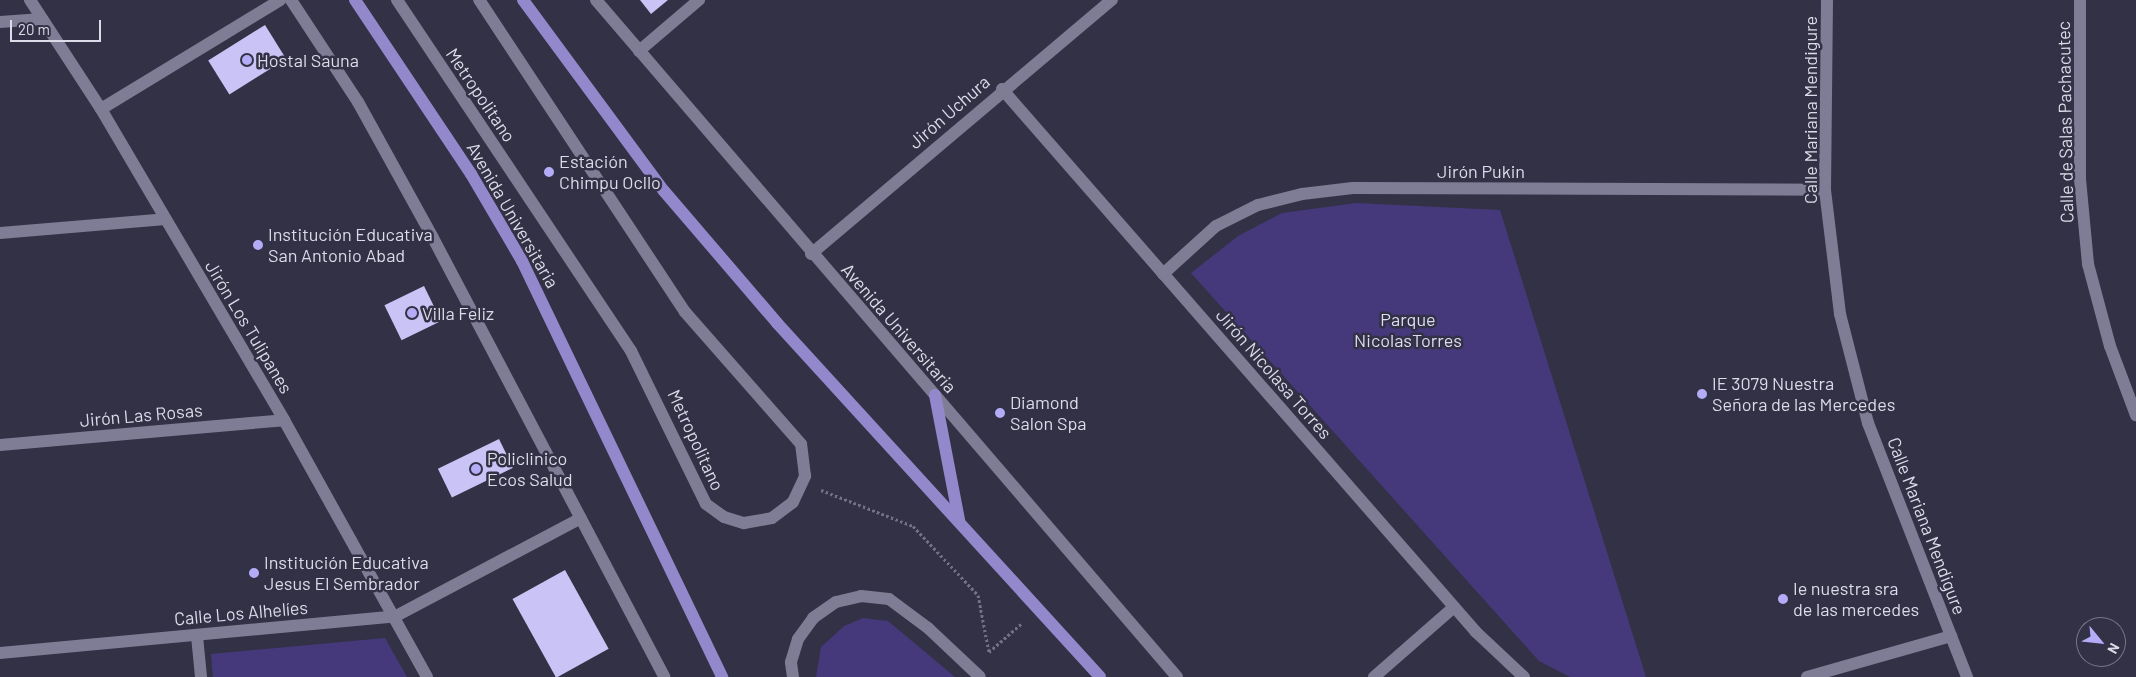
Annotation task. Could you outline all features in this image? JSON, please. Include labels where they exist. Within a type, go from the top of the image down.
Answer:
[{"type":"main road","name":"Avenida Universitaria","points":[[355,0],[471,174],[522,261],[722,677]]},
{"type":"main road","points":[[523,0],[664,191],[777,323],[959,520],[1100,677]]},
{"type":"main road","points":[[935,395],[959,520]]},
{"type":"street","name":"Jirón Los Tulipanes","points":[[30,0],[101,109],[284,420],[396,616],[427,677]]},
{"type":"street","points":[[101,109],[280,0]]},
{"type":"street","points":[[291,0],[358,102],[664,677]]},
{"type":"street","name":"Metropolitano","points":[[396,0],[631,352],[706,504],[724,517],[744,523],[772,518],[793,502],[805,476],[801,444],[685,312],[479,0]]},
{"type":"street","name":"Avenida Universitaria","points":[[596,0],[811,254],[935,395],[1177,677]]},
{"type":"street","points":[[638,51],[699,0]]},
{"type":"street","name":"Jirón Uchura","points":[[811,254],[1002,89],[1112,0]]},
{"type":"street","name":"Calle Mariana Mendigure","points":[[1827,0],[1825,190],[1840,314],[1868,423],[1967,677]]},
{"type":"street","name":"Calle de Salas Pachacutec","points":[[2080,0],[2080,179],[2088,264],[2110,346],[2136,415]]},
{"type":"street","points":[[0,22],[42,18]]},
{"type":"street","name":"Jirón Nicolasa Torres","points":[[1002,89],[1454,607],[1524,677]]},
{"type":"street","name":"Jirón Pukin","points":[[1163,274],[1216,226],[1258,205],[1302,194],[1353,188],[1825,190]]},
{"type":"street","points":[[0,233],[166,219]]},
{"type":"street","name":"Jirón Las Rosas","points":[[0,445],[284,420]]},
{"type":"street","name":"Calle Los Alhelíes","points":[[0,653],[396,616],[581,518]]},
{"type":"street","points":[[793,677],[791,662],[798,639],[812,618],[836,602],[860,596],[889,599],[928,628],[980,677]]},
{"type":"street","points":[[1374,677],[1454,607]]},
{"type":"street","points":[[197,636],[201,677]]},
{"type":"street","points":[[1807,677],[1951,636]]},
{"type":"path","points":[[831,493],[913,526],[978,594],[989,652],[1039,609]]},
{"type":"green space","name":"Parque NicolasTorres","points":[[1356,203],[1500,210],[1646,677],[1570,677],[1539,661],[1191,273],[1238,236],[1282,213]]},
{"type":"green space","points":[[863,618],[888,621],[955,677],[816,677],[821,647],[844,626]]},
{"type":"green space","points":[[385,638],[407,677],[213,677],[211,654]]},
{"type":"building","points":[[640,0],[668,0],[651,14]]},
{"type":"building","name":"Hostal Sauna","points":[[265,25],[286,59],[229,94],[208,61]]},
{"type":"building","name":"Villa Feliz","points":[[424,286],[441,321],[402,340],[384,305]]},
{"type":"building","name":"Policlinico Ecos Salud","points":[[499,439],[513,468],[452,498],[438,469]]},
{"type":"building","points":[[565,570],[609,649],[556,677],[513,599]]},
{"type":"place","name":"Hostal Sauna","points":[[247,60]]},
{"type":"place","name":"Estación Chimpu Ocllo","points":[[549,172]]},
{"type":"place","name":"Institución Educativa San Antonio Abad","points":[[258,245]]},
{"type":"place","name":"Villa Feliz","points":[[412,313]]},
{"type":"place","name":"IE 3079 Nuestra Señora de las Mercedes","points":[[1702,394]]},
{"type":"place","name":"Diamond Salon Spa","points":[[1000,413]]},
{"type":"place","name":"Policlinico Ecos Salud","points":[[476,469]]},
{"type":"place","name":"Institución Educativa Jesus El Sembrador","points":[[254,573]]},
{"type":"place","name":"Ie nuestra sra de las mercedes","points":[[1783,599]]}]
